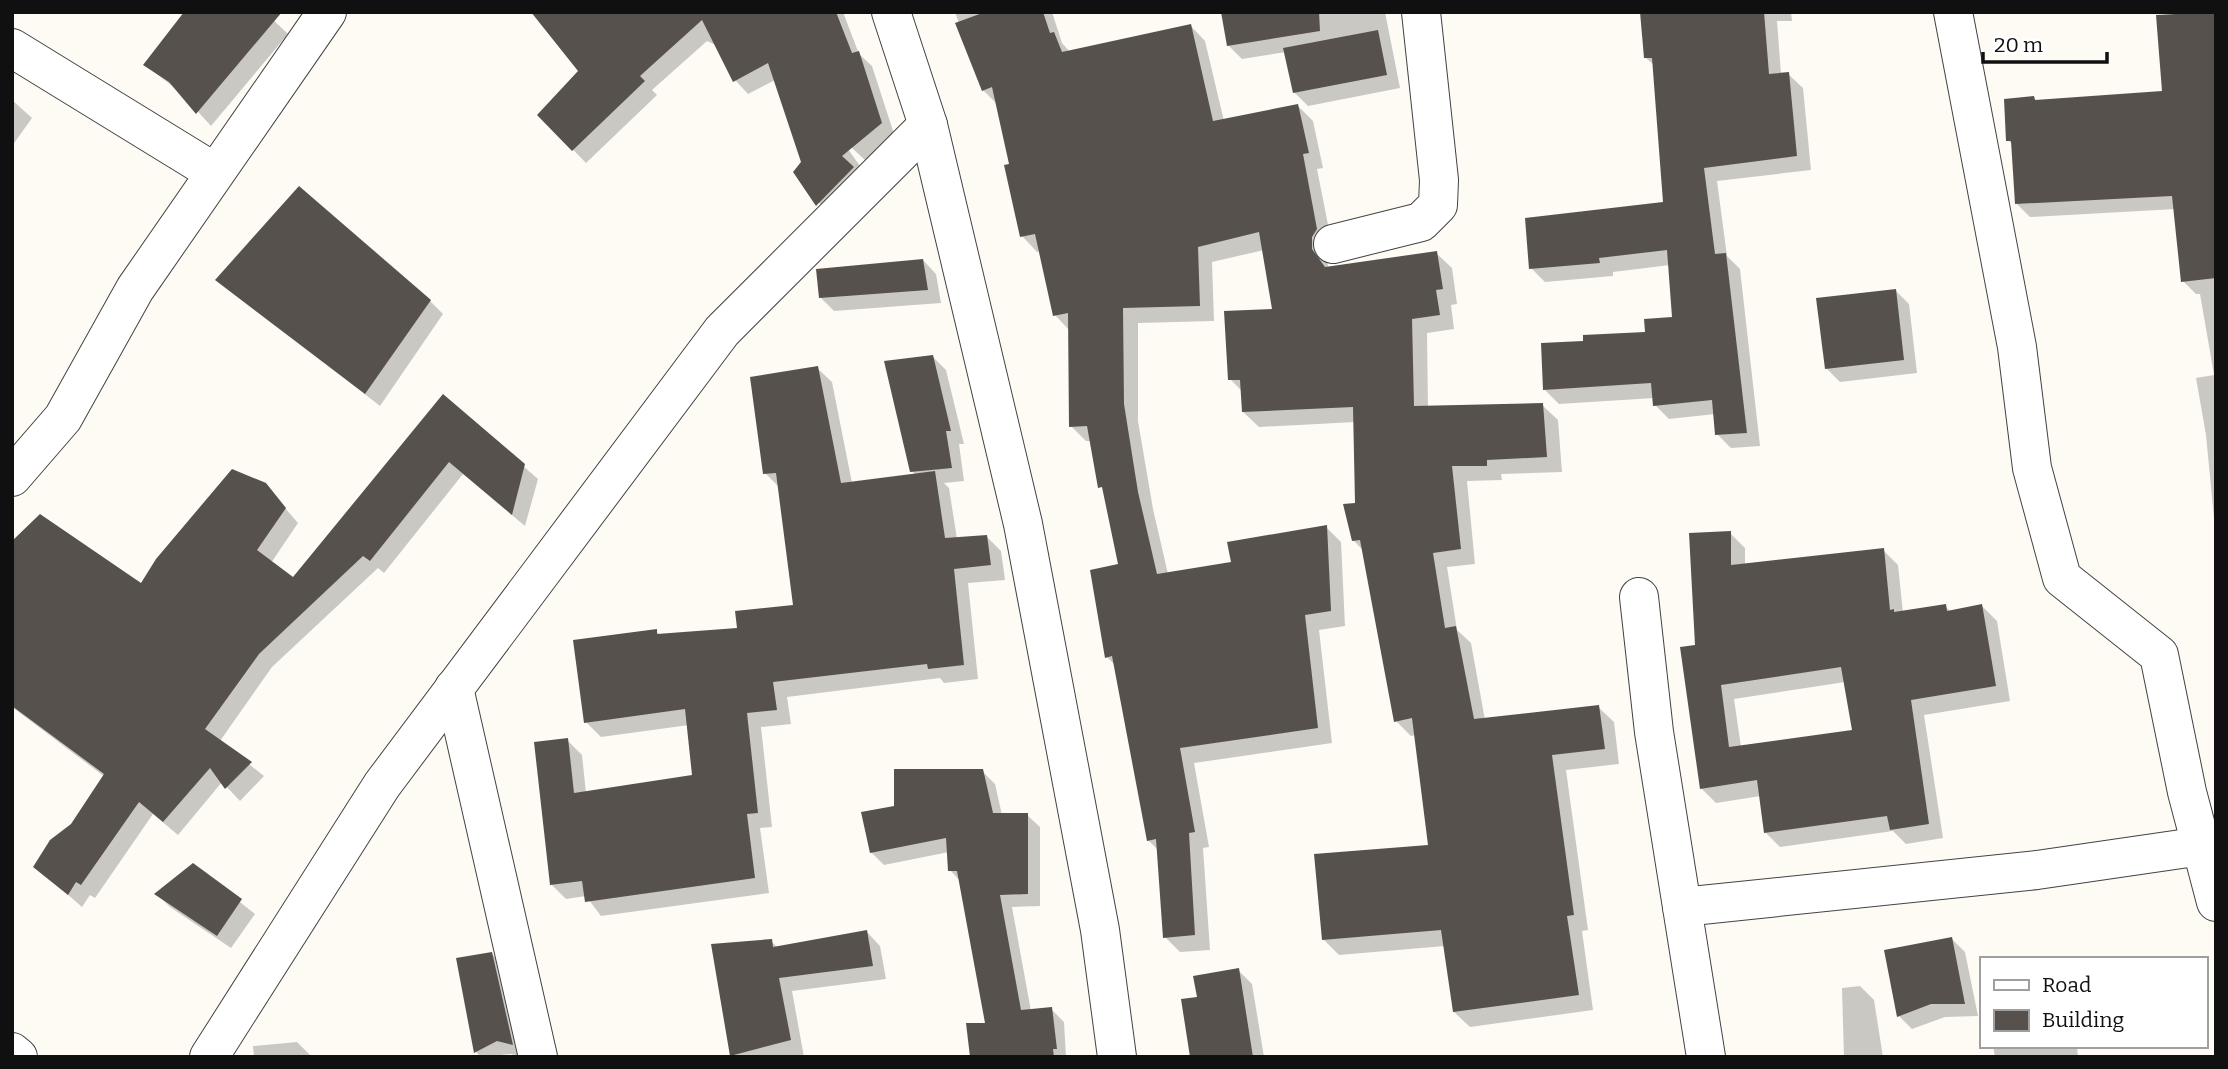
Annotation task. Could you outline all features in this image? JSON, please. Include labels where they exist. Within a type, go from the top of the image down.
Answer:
[{"type":"street","points":[[12,477],[63,418],[135,289],[327,12]]},
{"type":"street","points":[[891,12],[928,125],[1023,524],[1100,930],[1117,1057]]},
{"type":"street","points":[[1333,244],[1421,222],[1438,205],[1439,180],[1421,12]]},
{"type":"street","points":[[1953,12],[2017,347],[2032,468],[2062,578],[2160,655],[2216,902]]},
{"type":"street","points":[[12,48],[214,172]]},
{"type":"street","points":[[209,1057],[382,785],[722,331],[928,125]]},
{"type":"street","points":[[1639,597],[1654,732],[1706,1057]]},
{"type":"street","points":[[454,688],[538,1057]]},
{"type":"street","points":[[1682,907],[2037,870],[2202,846]]},
{"type":"street","points":[[12,1052],[18,1057]]},
{"type":"building","points":[[184,12],[282,12],[196,114],[169,82],[143,65]]},
{"type":"building","points":[[531,12],[836,12],[852,53],[859,51],[882,123],[842,156],[854,167],[816,206],[793,172],[801,162],[768,63],[733,82],[702,20],[640,76],[645,81],[572,151],[537,115],[578,71]]},
{"type":"building","points":[[985,12],[1043,12],[1050,33],[1054,32],[1062,52],[1191,24],[1213,121],[1298,104],[1309,153],[1303,154],[1317,229],[1312,237],[1312,249],[1325,267],[1437,251],[1443,289],[1436,290],[1440,315],[1412,319],[1414,406],[1543,403],[1547,457],[1487,460],[1487,466],[1452,466],[1461,549],[1433,553],[1445,628],[1456,626],[1474,719],[1599,705],[1605,749],[1552,755],[1574,915],[1567,916],[1579,995],[1453,1012],[1441,930],[1322,940],[1314,854],[1428,845],[1412,718],[1394,722],[1360,540],[1352,541],[1343,504],[1355,503],[1353,407],[1242,412],[1240,380],[1228,380],[1224,311],[1272,309],[1259,232],[1198,247],[1200,306],[1123,308],[1124,404],[1138,492],[1157,574],[1231,562],[1227,542],[1327,525],[1331,611],[1305,615],[1318,728],[1180,748],[1195,832],[1189,833],[1195,935],[1163,938],[1156,839],[1147,841],[1112,656],[1105,658],[1090,570],[1118,564],[1102,487],[1098,488],[1087,426],[1069,427],[1068,313],[1053,316],[1035,234],[1020,237],[1004,165],[1009,164],[992,87],[982,91],[955,23]]},
{"type":"building","points":[[1221,12],[1319,12],[1320,31],[1227,46]]},
{"type":"building","points":[[1640,12],[1764,12],[1769,74],[1789,72],[1797,156],[1704,168],[1715,254],[1726,253],[1747,433],[1715,435],[1712,400],[1653,406],[1651,383],[1543,390],[1541,343],[1583,341],[1583,335],[1645,332],[1644,319],[1672,317],[1667,250],[1599,258],[1600,263],[1529,269],[1525,218],[1663,202],[1652,58],[1644,58]]},
{"type":"building","points":[[2214,12],[2216,278],[2181,282],[2172,196],[2015,204],[2011,141],[2006,141],[2004,99],[2034,96],[2035,100],[2162,91],[2156,15]]},
{"type":"building","points":[[1378,30],[1387,75],[1293,93],[1283,48]]},
{"type":"building","points":[[299,186],[431,300],[365,394],[215,280]]},
{"type":"building","points":[[923,259],[928,290],[819,298],[816,269]]},
{"type":"building","points":[[1896,289],[1904,360],[1825,369],[1816,298]]},
{"type":"building","points":[[933,355],[951,431],[946,431],[952,468],[910,472],[884,361]]},
{"type":"building","points":[[818,366],[841,483],[935,471],[945,538],[987,535],[991,565],[954,569],[964,665],[928,669],[927,664],[773,682],[777,710],[747,713],[758,813],[747,814],[755,878],[585,902],[582,881],[550,885],[534,742],[568,738],[574,793],[692,775],[685,709],[584,723],[573,640],[657,629],[657,634],[737,628],[735,611],[793,605],[776,473],[763,474],[750,377]]},
{"type":"building","points":[[443,394],[525,464],[512,515],[449,462],[370,561],[363,556],[259,654],[205,729],[252,762],[225,789],[210,768],[163,822],[139,802],[81,885],[76,882],[68,895],[33,867],[50,840],[71,824],[104,774],[12,706],[12,541],[40,514],[141,583],[156,559],[232,469],[266,483],[286,508],[257,550],[293,577]]},
{"type":"building","points":[[1731,531],[1731,565],[1884,548],[1890,610],[1894,609],[1894,612],[1946,604],[1947,611],[1982,604],[1996,686],[1911,700],[1929,824],[1890,830],[1887,816],[1764,833],[1757,780],[1700,789],[1680,647],[1695,645],[1689,533]],"holes":[[[1841,667],[1852,730],[1729,747],[1721,685]]]},
{"type":"building","points":[[894,769],[983,769],[993,813],[1028,813],[1028,894],[1000,895],[1021,1010],[1052,1007],[1057,1049],[1053,1049],[1054,1057],[970,1057],[966,1023],[985,1023],[957,871],[948,871],[946,838],[870,853],[861,812],[894,806]]},
{"type":"building","points":[[193,863],[242,899],[217,936],[154,894]]},
{"type":"building","points":[[867,930],[873,966],[779,978],[791,1040],[730,1056],[711,944],[772,939],[773,947]]},
{"type":"building","points":[[1952,937],[1965,1004],[1931,1004],[1897,1017],[1884,950]]},
{"type":"building","points":[[492,952],[513,1045],[497,1041],[474,1053],[456,958]]},
{"type":"building","points":[[1239,968],[1253,1057],[1190,1057],[1181,999],[1197,997],[1193,976]]}]
